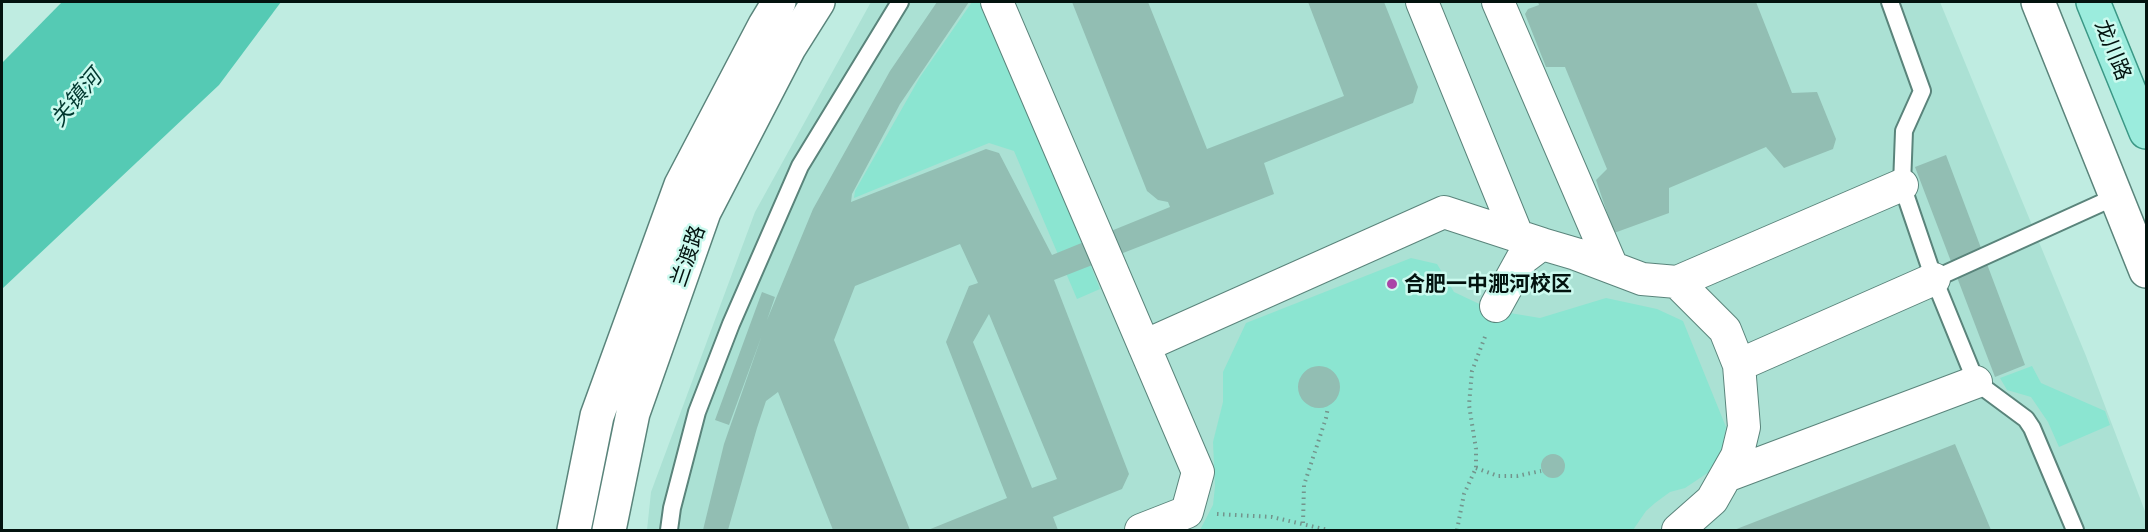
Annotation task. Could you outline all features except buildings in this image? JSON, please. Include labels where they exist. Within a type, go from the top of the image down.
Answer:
[{"type":"main road","name":"龙川路","points":[[2093,2],[2146,132]]},
{"type":"street","name":"兰渡路","points":[[574,531],[597,416],[681,185],[779,2]]},
{"type":"street","name":"兰渡路","points":[[609,531],[633,413],[704,212],[789,48],[818,2]]},
{"type":"street","points":[[997,2],[1198,472],[1187,521],[1141,531]]},
{"type":"street","points":[[1422,2],[1529,240],[1522,259],[1496,306]]},
{"type":"street","points":[[1498,2],[1612,267]]},
{"type":"street","points":[[2038,2],[2146,271]]},
{"type":"street","points":[[1144,346],[1444,212],[1642,279],[1677,282],[1902,185]]},
{"type":"street","points":[[1738,365],[1934,279]]},
{"type":"street","points":[[1677,282],[1725,330],[1738,365],[1744,427],[1737,456],[1712,500],[1678,531]]},
{"type":"street","points":[[1726,476],[1976,382]]},
{"type":"lane","points":[[669,531],[672,508],[697,412],[736,314],[801,166],[900,2]]},
{"type":"lane","points":[[1890,2],[1922,91],[1904,131],[1902,185],[1934,279],[1976,382],[2026,419],[2032,428],[2075,531]]},
{"type":"lane","points":[[1934,279],[2117,196]]},
{"type":"path","points":[[1457,531],[1464,494],[1476,468],[1476,449],[1469,405],[1472,371],[1496,306]]},
{"type":"path","points":[[1303,523],[1304,485],[1328,407]]},
{"type":"path","points":[[1476,468],[1498,476],[1517,476],[1540,471]]},
{"type":"path","points":[[1187,521],[1272,517],[1328,531]]},
{"type":"shaded area","name":"合肥一中淝河校区","points":[[871,2],[1940,2],[2086,356],[2146,514],[2146,530],[647,530],[651,492],[755,212]]},
{"type":"shaded area","points":[[972,2],[986,3],[1100,289],[1077,299],[1014,151],[989,143],[854,198],[855,191],[920,77]]},
{"type":"shaded area","points":[[1411,258],[1437,264],[1454,292],[1492,310],[1540,318],[1606,298],[1657,309],[1683,321],[1726,427],[1716,463],[1709,472],[1685,488],[1670,492],[1655,503],[1646,511],[1633,530],[1200,530],[1213,505],[1215,486],[1213,442],[1223,402],[1223,372],[1246,323]]},
{"type":"shaded area","points":[[2032,366],[2041,383],[2105,411],[2110,425],[2059,447],[2048,422],[2031,397],[2007,390],[2000,378]]},
{"type":"water","name":"关镇河","points":[[62,2],[281,2],[219,85],[2,289],[2,63]]},
{"type":"place","name":"合肥一中淝河校区","points":[[1392,284]]}]
